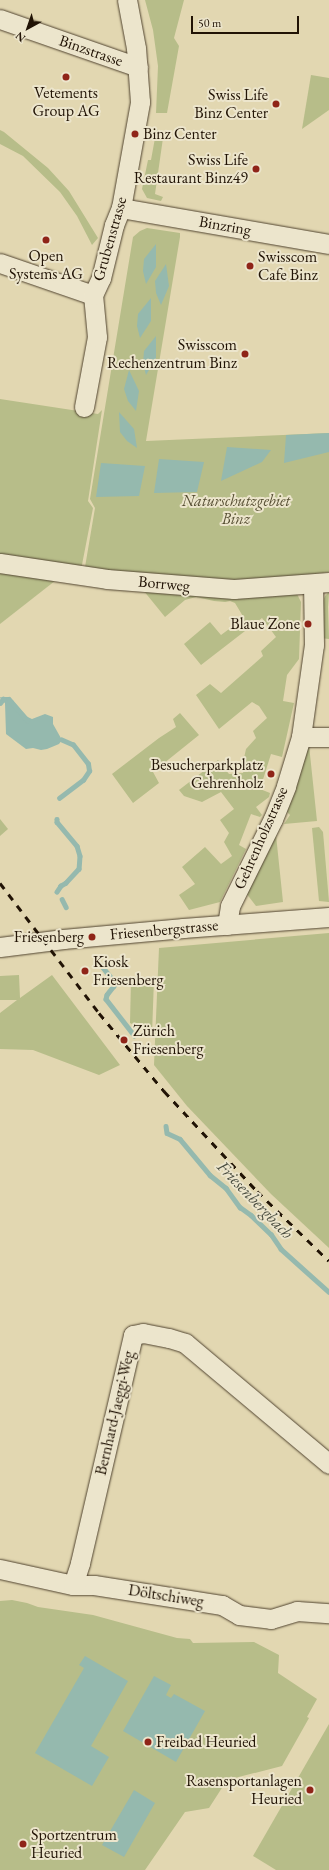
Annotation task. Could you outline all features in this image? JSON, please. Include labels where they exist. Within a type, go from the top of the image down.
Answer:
[{"type":"street","name":"Grubenstrasse","points":[[84,407],[97,337],[93,295],[101,278],[114,226],[121,208],[140,102],[138,68],[126,0]]},
{"type":"street","name":"Binzstrasse","points":[[0,19],[138,68]]},
{"type":"street","name":"Binzring","points":[[121,208],[329,244]]},
{"type":"street","points":[[0,263],[93,295]]},
{"type":"street","name":"Borrweg","points":[[0,563],[107,579],[234,589],[321,583]]},
{"type":"street","name":"Gehrenholzstrasse","points":[[227,925],[230,906],[273,819],[301,737],[321,583]]},
{"type":"street","points":[[301,737],[329,737]]},
{"type":"street","name":"Friesenbergstrasse","points":[[0,947],[63,939],[329,917]]},
{"type":"street","name":"Bernhard-Jaeggi-Weg","points":[[73,1585],[80,1563],[133,1336],[143,1333],[185,1343],[329,1464]]},
{"type":"street","name":"Döltschiweg","points":[[0,1569],[73,1585],[94,1585],[222,1605],[239,1615],[271,1619],[297,1611],[329,1613]]},
{"type":"green space","points":[[145,0],[184,0],[174,38],[179,46],[167,113],[156,113],[158,66],[153,30]]},
{"type":"green space","points":[[311,75],[329,78],[329,110],[302,129]]},
{"type":"green space","points":[[154,129],[164,131],[155,194],[163,197],[161,201],[147,198],[142,189],[148,160],[151,160],[155,138],[151,136]]},
{"type":"green space","points":[[0,130],[48,168],[69,191],[98,238],[92,245],[77,216],[60,192],[23,156],[0,144]]},
{"type":"green space","name":"Naturschutzgebiet Binz","points":[[147,228],[180,233],[180,237],[146,441],[329,433],[329,572],[292,578],[231,584],[84,573],[95,508],[90,499],[133,237],[140,231]]},
{"type":"green space","points":[[0,399],[98,414],[102,410],[88,501],[93,508],[80,575],[0,560]]},
{"type":"green space","points":[[0,568],[60,577],[0,624]]},
{"type":"green space","points":[[139,585],[267,590],[272,597],[281,591],[297,594],[301,602],[299,659],[287,675],[283,701],[294,703],[282,757],[271,754],[260,789],[270,793],[269,797],[256,807],[262,815],[260,817],[251,814],[239,845],[246,849],[220,902],[189,910],[179,895],[195,884],[182,867],[205,847],[221,864],[232,856],[224,842],[229,833],[220,820],[234,809],[221,792],[202,802],[184,796],[179,790],[218,760],[229,774],[243,773],[246,764],[244,758],[246,749],[256,738],[253,731],[267,718],[259,706],[252,702],[219,729],[196,695],[210,684],[221,693],[263,656],[261,651],[276,637],[262,618],[201,665],[184,644],[210,622],[221,635],[244,618],[235,603],[230,601],[214,601],[196,597],[185,600],[165,617]]},
{"type":"green space","points":[[329,592],[329,639],[320,638],[322,604],[325,596]]},
{"type":"green space","points":[[180,713],[199,735],[153,772],[159,783],[133,803],[112,774],[176,727],[173,719]]},
{"type":"green space","points":[[309,745],[317,821],[284,824],[290,815],[286,811],[305,749]]},
{"type":"green space","points":[[0,819],[8,829],[0,836]]},
{"type":"green space","points":[[319,827],[323,832],[329,902],[319,901],[312,828]]},
{"type":"green space","points":[[276,835],[283,902],[256,906],[246,893]]},
{"type":"green space","points":[[329,933],[329,1248],[271,1194],[187,1106],[154,1065],[159,948]]},
{"type":"green space","points":[[19,975],[20,998],[52,975],[120,1065],[99,1075],[33,1050],[0,1049],[0,1013],[17,1000],[0,1000],[0,976]]},
{"type":"green space","points":[[154,979],[152,1034],[130,1023],[131,980]]},
{"type":"green space","name":"Freibad Heuried","points":[[12,1600],[38,1607],[93,1615],[177,1638],[190,1639],[193,1643],[254,1642],[279,1655],[278,1673],[317,1699],[307,1717],[309,1718],[282,1766],[227,1780],[209,1808],[185,1812],[145,1870],[0,1870],[0,1601]]},
{"type":"green space","name":"Rasensportanlagen Heuried","points":[[329,1724],[329,1870],[276,1870],[253,1856]]},
{"type":"water","points":[[156,244],[156,267],[146,284],[143,271],[144,259]]},
{"type":"water","points":[[166,264],[169,286],[161,305],[156,293],[155,281]]},
{"type":"water","points":[[151,298],[151,321],[140,338],[137,326],[138,314]]},
{"type":"water","points":[[156,336],[156,358],[146,375],[143,363],[144,351]]},
{"type":"water","points":[[129,370],[139,391],[136,411],[128,401],[124,389]]},
{"type":"water","points":[[119,412],[134,429],[137,448],[127,441],[120,432]]},
{"type":"water","points":[[329,433],[329,452],[284,463],[286,435]]},
{"type":"water","points":[[227,447],[271,450],[262,462],[221,481]]},
{"type":"water","points":[[159,459],[204,462],[197,492],[154,493]]},
{"type":"water","points":[[101,463],[145,466],[139,496],[96,497]]},
{"type":"water","points":[[0,697],[14,701],[14,706],[19,713],[32,719],[45,714],[53,717],[53,724],[62,740],[59,744],[47,749],[26,749],[6,734],[5,703]]},
{"type":"water","points":[[85,1656],[128,1681],[91,1746],[109,1757],[92,1786],[35,1753],[84,1668],[79,1665]]},
{"type":"water","points":[[154,1676],[171,1685],[166,1695],[171,1698],[174,1694],[205,1711],[176,1762],[123,1731]]},
{"type":"water","points":[[134,1790],[155,1803],[124,1857],[102,1845]]},
{"type":"waterway","name":"Friesenbergbach","points":[[0,703],[3,699],[9,699],[27,720]]},
{"type":"waterway","name":"Friesenbergbach","points":[[59,798],[83,780],[89,771],[88,764],[73,745],[62,740]]},
{"type":"waterway","name":"Friesenbergbach","points":[[57,819],[57,822],[77,846],[80,856],[79,869],[66,883],[61,886],[57,892]]},
{"type":"waterway","name":"Friesenbergbach","points":[[62,899],[66,907]]},
{"type":"waterway","name":"Friesenbergbach","points":[[101,965],[115,982],[106,999],[134,1035]]},
{"type":"waterway","name":"Friesenbergbach","points":[[166,1126],[167,1133],[180,1139],[210,1175],[226,1188],[240,1207],[271,1234],[281,1249],[329,1292]]},
{"type":"railway","points":[[0,883],[99,1013],[164,1091],[257,1191],[329,1261]]},
{"type":"place","name":"Vetements Group AG","points":[[66,77]]},
{"type":"place","name":"Swiss Life Binz Center","points":[[276,104]]},
{"type":"place","name":"Binz Center","points":[[135,134]]},
{"type":"place","name":"Swiss Life Restaurant Binz49","points":[[256,169]]},
{"type":"place","name":"Open Systems AG","points":[[46,240]]},
{"type":"place","name":"Swisscom Cafe Binz","points":[[250,266]]},
{"type":"place","name":"Swisscom Rechenzentrum Binz","points":[[245,354]]},
{"type":"place","name":"Blaue Zone","points":[[308,624]]},
{"type":"place","name":"Besucherparkplatz Gehrenholz","points":[[271,774]]},
{"type":"place","name":"Friesenberg","points":[[92,937]]},
{"type":"place","name":"Kiosk Friesenberg","points":[[85,971]]},
{"type":"place","name":"Zürich Friesenberg","points":[[124,1040]]},
{"type":"place","name":"Freibad Heuried","points":[[148,1742]]},
{"type":"place","name":"Rasensportanlagen Heuried","points":[[310,1790]]},
{"type":"place","name":"Sportzentrum Heuried","points":[[23,1844]]}]
